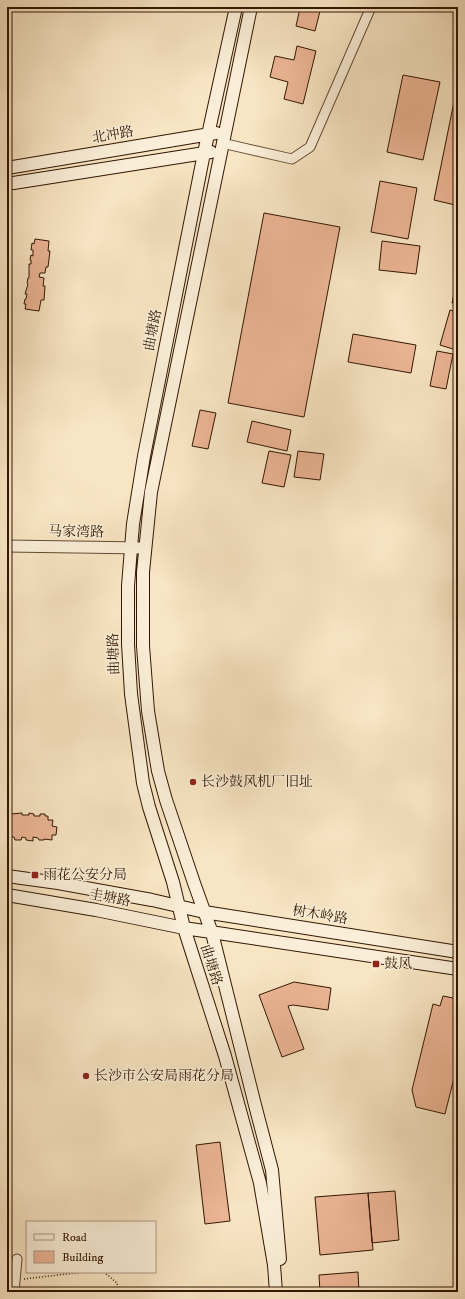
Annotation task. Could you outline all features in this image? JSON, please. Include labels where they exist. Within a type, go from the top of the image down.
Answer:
[{"type":"main road","name":"曲塘路","points":[[236,7],[204,153],[144,456],[133,524],[128,586],[128,644],[131,694],[143,783],[147,801],[172,882],[184,928],[225,1056],[260,1183],[274,1265],[276,1292]]},
{"type":"main road","name":"曲塘路","points":[[251,7],[150,492],[144,551],[142,612],[148,710],[155,757],[166,800],[212,933],[272,1170],[283,1292]]},
{"type":"main road","name":"北冲路","points":[[7,168],[208,134],[223,142]]},
{"type":"main road","points":[[7,184],[204,153],[223,142]]},
{"type":"main road","name":"圭塘路","points":[[7,876],[144,898],[178,906]]},
{"type":"main road","name":"圭塘路","points":[[7,895],[96,910],[184,928]]},
{"type":"main road","name":"树木岭路","points":[[178,906],[204,912],[458,952]]},
{"type":"main road","points":[[184,928],[458,969]]},
{"type":"street","points":[[223,142],[292,159],[310,147],[372,7]]},
{"type":"street","name":"马家湾路","points":[[7,546],[144,551]]},
{"type":"street","name":"马家湾路","points":[[7,551],[131,550]]},
{"type":"street","points":[[14,1292],[16,1259]]},
{"type":"path","points":[[15,1280],[75,1273]]},
{"type":"path","points":[[105,1273],[117,1283],[119,1292]]},
{"type":"building","points":[[294,7],[321,7],[315,31],[296,26],[300,8]]},
{"type":"building","points":[[297,46],[316,51],[303,104],[284,99],[288,82],[270,77],[275,56],[294,60]]},
{"type":"building","points":[[403,75],[440,82],[423,160],[387,152]]},
{"type":"building","points":[[457,87],[458,193],[455,205],[434,200]]},
{"type":"building","points":[[380,181],[417,188],[408,239],[371,232]]},
{"type":"building","points":[[264,213],[340,227],[304,417],[228,403]]},
{"type":"building","points":[[35,239],[49,241],[48,251],[50,251],[48,267],[46,267],[45,273],[40,273],[39,277],[44,278],[43,286],[45,286],[44,300],[41,300],[39,311],[25,309],[26,304],[24,304],[29,278],[29,264],[31,264],[31,255],[33,256],[33,250],[31,250],[32,243],[34,244]]},
{"type":"building","points":[[382,241],[420,246],[416,274],[379,270]]},
{"type":"building","points":[[458,274],[458,304],[452,303]]},
{"type":"building","points":[[450,310],[458,312],[458,331],[453,349],[440,345]]},
{"type":"building","points":[[353,334],[416,345],[411,373],[348,362]]},
{"type":"building","points":[[437,351],[453,354],[446,389],[430,386]]},
{"type":"building","points":[[200,410],[216,413],[208,449],[192,446]]},
{"type":"building","points":[[252,421],[291,430],[287,451],[247,442]]},
{"type":"building","points":[[269,451],[291,455],[284,487],[262,483]]},
{"type":"building","points":[[298,451],[324,454],[320,480],[294,477]]},
{"type":"building","points":[[7,810],[11,811],[11,814],[22,813],[22,815],[29,815],[29,813],[34,814],[34,816],[40,816],[40,814],[45,814],[45,816],[48,816],[48,820],[53,820],[52,826],[57,827],[56,835],[52,835],[52,840],[39,840],[38,838],[33,837],[33,841],[26,840],[26,838],[22,837],[21,840],[15,840],[14,837],[7,838]]},
{"type":"building","points":[[294,982],[331,988],[328,1010],[293,1005],[288,1006],[304,1049],[282,1057],[259,995]]},
{"type":"building","points":[[443,996],[458,999],[458,1062],[445,1114],[416,1107],[412,1090],[433,1004],[440,1006]]},
{"type":"building","points":[[220,1142],[230,1221],[205,1224],[196,1145]]},
{"type":"building","points":[[395,1191],[399,1240],[372,1243],[368,1193]]},
{"type":"building","points":[[368,1193],[373,1250],[320,1255],[315,1197]]},
{"type":"building","points":[[358,1272],[359,1292],[320,1292],[319,1275]]},
{"type":"place","name":"长沙鼓风机厂旧址","points":[[193,782]]},
{"type":"place","name":"雨花公安分局","points":[[35,875]]},
{"type":"place","name":"鼓风","points":[[376,964]]},
{"type":"place","name":"长沙市公安局雨花分局","points":[[86,1076]]}]
